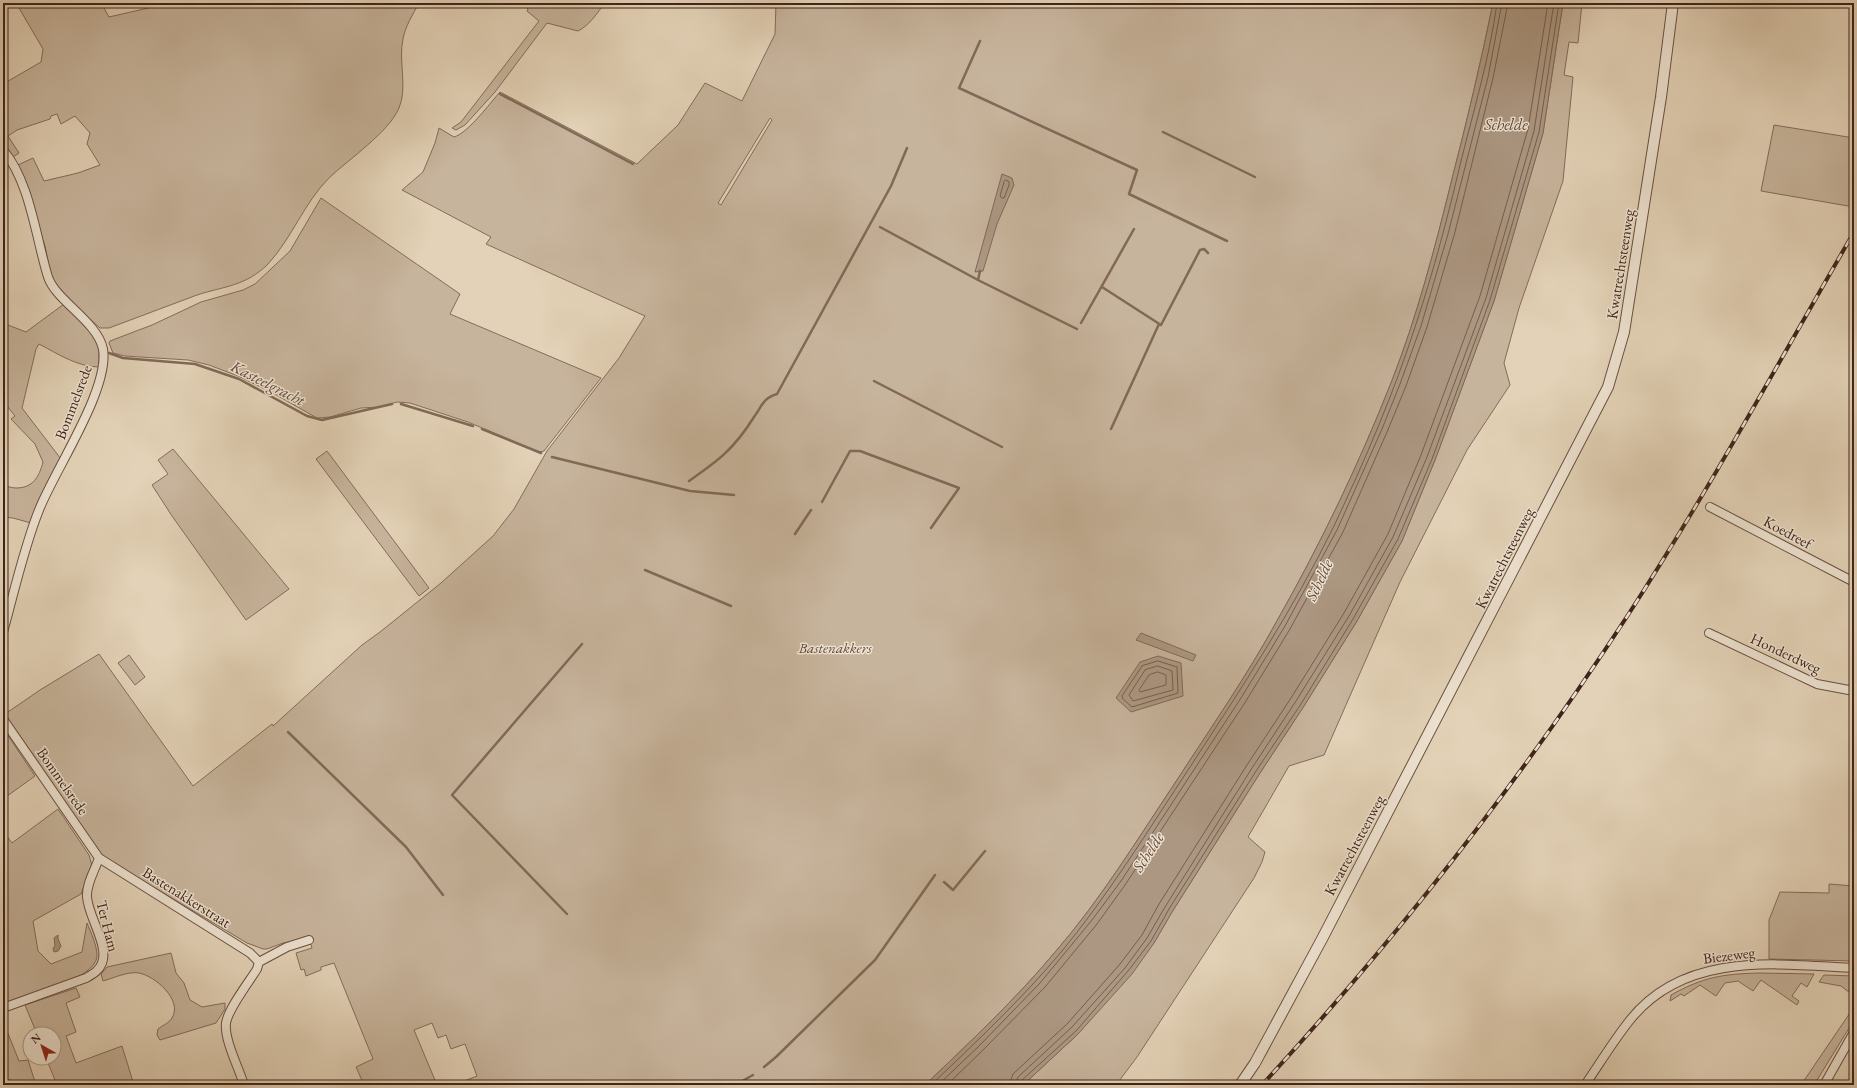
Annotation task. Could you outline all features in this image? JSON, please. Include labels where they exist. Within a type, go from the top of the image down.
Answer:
[{"type":"street","name":"Kwatrechtsteenweg","points":[[1240,1085],[1255,1063],[1329,925],[1608,387],[1626,317],[1659,105],[1673,3]]},
{"type":"street","name":"Bommelsrede","points":[[3,150],[14,164],[20,178],[38,232],[49,279],[54,288],[95,332],[102,344],[104,356],[98,385],[39,508],[3,632]]},
{"type":"street","name":"Koedreef","points":[[1710,507],[1854,582]]},
{"type":"street","name":"Honderdweg","points":[[1709,633],[1817,684],[1854,691]]},
{"type":"street","name":"Bommelsrede","points":[[3,719],[99,858]]},
{"type":"street","name":"Bastenakkerstraat","points":[[99,858],[250,953],[258,966]]},
{"type":"street","name":"Ter Ham","points":[[3,1008],[86,978],[100,968],[102,963],[102,949],[87,898],[89,883],[99,858]]},
{"type":"street","points":[[244,1085],[227,1035],[226,1022],[258,966],[287,947],[308,940]]},
{"type":"street","name":"Biezeweg","points":[[1586,1085],[1630,1020],[1647,1003],[1678,981],[1712,969],[1770,964],[1854,968]]},
{"type":"street","points":[[1824,1085],[1854,1032]]},
{"type":"green space","points":[[16,3],[46,3],[48,5],[51,3],[101,3],[109,17],[170,3],[342,3],[345,6],[350,3],[419,3],[407,25],[404,34],[402,47],[402,100],[394,117],[378,136],[329,178],[320,188],[312,198],[284,243],[268,264],[252,277],[243,281],[197,295],[109,328],[100,328],[74,305],[54,282],[51,275],[45,246],[18,165],[33,158],[44,181],[78,173],[100,165],[87,144],[90,133],[75,116],[61,124],[57,114],[51,116],[50,119],[17,130],[8,136],[19,153],[13,157],[3,146],[3,84],[41,62],[43,49]]},
{"type":"green space","points":[[528,3],[605,3],[590,22],[578,31],[547,23],[495,92],[465,125],[456,130],[452,128],[461,122],[539,21],[527,11],[528,9],[525,6]]},
{"type":"green space","name":"Bastenakkers","points":[[776,3],[1493,3],[1463,135],[1439,231],[1417,308],[1379,413],[1353,473],[1324,532],[1294,590],[1254,661],[1133,847],[1103,890],[1041,969],[959,1053],[925,1085],[454,1085],[477,1076],[465,1044],[451,1049],[446,1035],[438,1038],[432,1023],[414,1030],[437,1085],[364,1085],[356,1067],[373,1059],[334,963],[321,967],[321,970],[306,976],[304,969],[301,970],[296,953],[312,948],[309,938],[283,943],[267,949],[247,943],[103,857],[5,714],[40,690],[99,654],[193,786],[272,724],[273,726],[362,645],[441,583],[493,536],[514,509],[547,451],[619,358],[645,316],[486,244],[491,237],[402,190],[423,172],[435,143],[439,128],[454,137],[460,134],[472,124],[500,92],[637,164],[678,125],[705,83],[742,101],[775,34]],"holes":[[[770,118],[772,120],[721,205],[718,203]]]},
{"type":"green space","points":[[1563,3],[1582,3],[1578,43],[1569,42],[1564,75],[1573,77],[1563,181],[1519,308],[1504,363],[1510,385],[1467,450],[1400,582],[1324,755],[1289,766],[1248,837],[1265,852],[1254,878],[1137,1057],[1116,1085],[1023,1085],[1078,1034],[1154,943],[1172,912],[1357,621],[1402,541],[1435,460],[1494,301],[1543,133]]},
{"type":"green space","points":[[1774,125],[1854,138],[1854,207],[1761,191]]},
{"type":"green space","points":[[321,198],[460,294],[450,314],[601,378],[544,451],[539,452],[468,422],[410,403],[397,402],[380,407],[361,408],[330,417],[317,418],[271,392],[238,376],[209,365],[188,360],[125,356],[113,353],[109,343],[110,341],[152,325],[201,302],[243,290],[255,284],[290,251]]},
{"type":"green space","points":[[64,304],[90,330],[99,345],[99,367],[83,365],[61,356],[39,344],[36,349],[22,408],[61,459],[31,523],[3,517],[3,486],[16,488],[31,484],[37,477],[43,462],[35,444],[11,419],[15,416],[3,401],[3,323],[26,332]]},
{"type":"green space","points":[[173,449],[289,589],[246,620],[172,516],[152,485],[168,474],[158,460]]},
{"type":"green space","points":[[327,451],[429,588],[419,596],[316,459]]},
{"type":"green space","points":[[129,655],[145,677],[135,685],[118,663]]},
{"type":"green space","points":[[3,728],[35,776],[3,799]]},
{"type":"green space","points":[[58,809],[89,855],[92,866],[81,894],[33,921],[38,951],[51,964],[82,952],[87,923],[95,943],[97,956],[93,965],[85,973],[72,980],[41,993],[3,1004],[3,831],[12,843]]},
{"type":"green space","points":[[1829,884],[1854,886],[1854,961],[1769,959],[1769,920],[1780,892],[1829,893]]},
{"type":"green space","points":[[171,953],[176,973],[184,983],[190,1000],[202,1007],[225,1003],[225,1009],[216,1023],[160,1040],[157,1035],[158,1029],[172,1018],[174,1011],[174,1004],[166,990],[152,979],[139,973],[126,974],[103,981],[101,974],[107,967]]},
{"type":"green space","points":[[1735,974],[1814,974],[1807,987],[1801,983],[1792,996],[1799,1001],[1797,1005],[1761,980],[1753,991],[1738,981],[1725,983],[1716,996],[1700,985],[1684,996],[1681,994],[1670,1001],[1671,995],[1703,980]]},
{"type":"green space","points":[[1824,975],[1854,976],[1854,996],[1841,986],[1819,982]]},
{"type":"green space","points":[[76,988],[80,997],[66,1003],[76,1032],[66,1036],[76,1063],[122,1046],[134,1085],[57,1085],[49,1066],[62,1066],[62,1026],[34,1026],[25,1005]]},
{"type":"green space","points":[[1854,1007],[1854,1020],[1814,1085],[1801,1085]]},
{"type":"green space","points":[[3,1021],[19,1061],[22,1061],[22,1066],[30,1066],[36,1085],[12,1085],[11,1080],[3,1080]]},
{"type":"water","name":"Schelde","points":[[1493,3],[1563,3],[1543,133],[1494,301],[1435,460],[1402,541],[1357,621],[1304,706],[1172,912],[1154,943],[1132,974],[1078,1034],[1023,1085],[925,1085],[992,1020],[1041,969],[1088,911],[1133,847],[1241,682],[1294,590],[1339,503],[1366,443],[1391,383],[1409,333],[1425,282],[1446,205],[1474,91]]},
{"type":"water","points":[[1002,174],[1012,178],[1014,185],[997,224],[983,271],[975,272]]},
{"type":"water","points":[[1141,633],[1196,655],[1193,661],[1136,640]]},
{"type":"water","points":[[1158,656],[1181,663],[1183,696],[1131,712],[1116,698],[1140,662]]},
{"type":"water","points":[[58,935],[61,946],[58,951],[54,952],[54,938]]},
{"type":"waterway","points":[[980,41],[959,88],[1137,170],[1129,194],[1227,241]]},
{"type":"waterway","points":[[500,94],[633,164]]},
{"type":"waterway","points":[[1163,132],[1255,177]]},
{"type":"waterway","points":[[689,481],[709,467],[733,446],[763,403],[777,394],[891,186],[907,148]]},
{"type":"waterway","points":[[880,227],[978,280],[1077,329]]},
{"type":"waterway","points":[[1081,323],[1134,229]]},
{"type":"waterway","points":[[1102,287],[1161,325],[1200,250],[1204,249],[1208,253]]},
{"type":"waterway","points":[[978,280],[980,271]]},
{"type":"waterway","points":[[1111,429],[1159,324]]},
{"type":"waterway","name":"Kasteelgracht","points":[[109,353],[123,358],[195,364],[239,379],[307,416],[322,420],[392,404]]},
{"type":"waterway","points":[[874,381],[1002,447]]},
{"type":"waterway","points":[[401,404],[473,426]]},
{"type":"waterway","points":[[482,429],[541,453]]},
{"type":"waterway","points":[[822,502],[850,451],[860,451],[959,488],[931,528]]},
{"type":"waterway","points":[[552,457],[690,491],[734,495]]},
{"type":"waterway","points":[[795,534],[811,510]]},
{"type":"waterway","points":[[645,570],[731,606]]},
{"type":"waterway","points":[[567,914],[452,795],[582,644]]},
{"type":"waterway","points":[[288,732],[406,847],[443,895]]},
{"type":"waterway","points":[[944,882],[953,890],[985,851]]},
{"type":"waterway","points":[[764,1067],[875,960],[935,875]]},
{"type":"waterway","points":[[735,1085],[753,1075]]},
{"type":"railway","points":[[1262,1085],[1361,973],[1455,858],[1544,738],[1587,677],[1658,568],[1687,520],[1744,425],[1854,232]]}]
